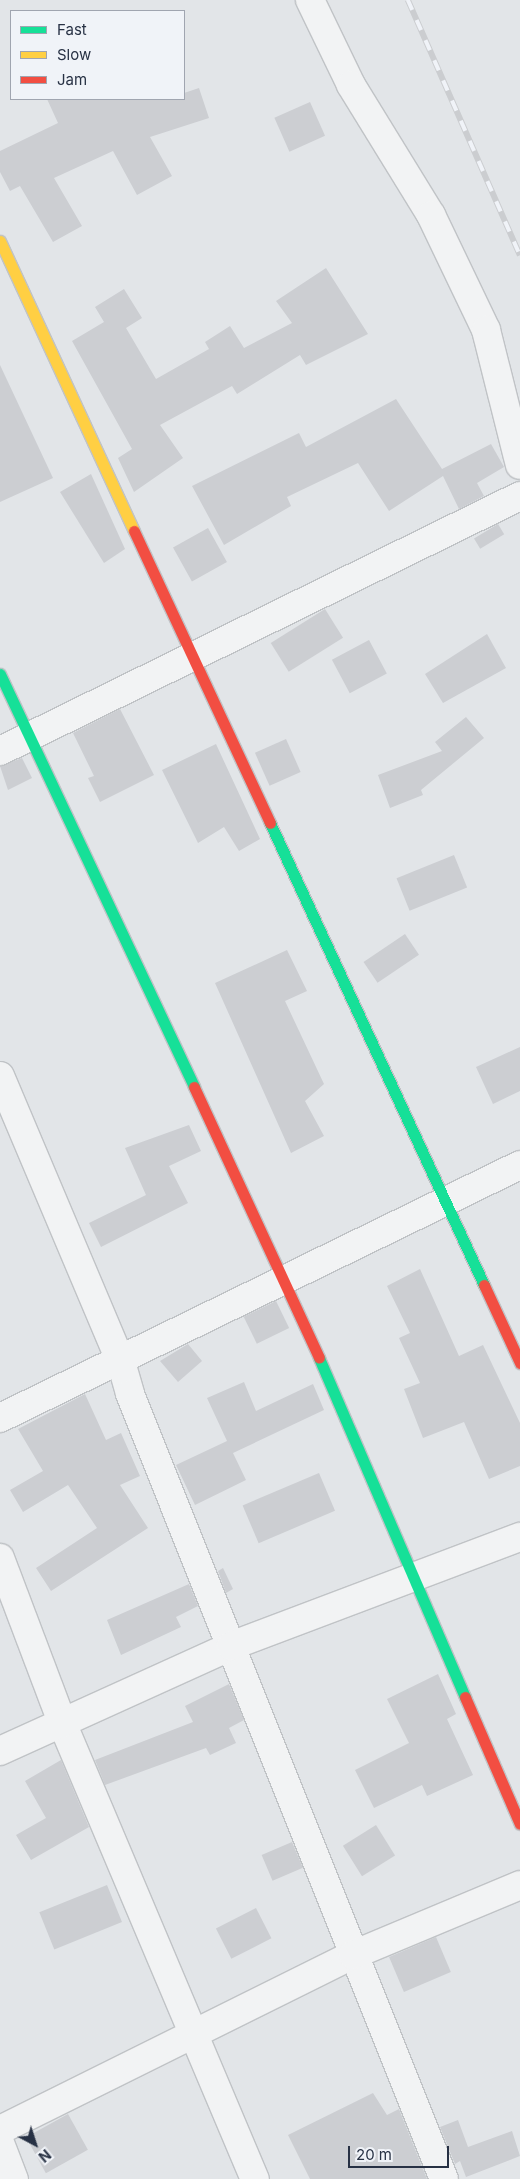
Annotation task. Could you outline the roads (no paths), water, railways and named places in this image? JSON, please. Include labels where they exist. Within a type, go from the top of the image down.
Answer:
[{"type":"street","points":[[310,0],[351,85],[431,215],[482,321],[520,465]]},
{"type":"street","points":[[0,241],[195,657],[520,1364]]},
{"type":"street","points":[[0,751],[520,496]]},
{"type":"street","points":[[0,674],[286,1282],[520,1824]]},
{"type":"street","points":[[0,1076],[121,1362],[353,1955],[444,2179]]},
{"type":"street","points":[[0,1418],[286,1282],[520,1165]]},
{"type":"street","points":[[0,1751],[63,1725],[231,1646],[520,1537]]},
{"type":"street","points":[[0,1558],[63,1725],[255,2179]]},
{"type":"street","points":[[0,2130],[192,2032],[353,1955],[520,1885]]},
{"type":"street","points":[[0,2143],[14,2179]]},
{"type":"railway","points":[[408,0],[520,255]]}]
